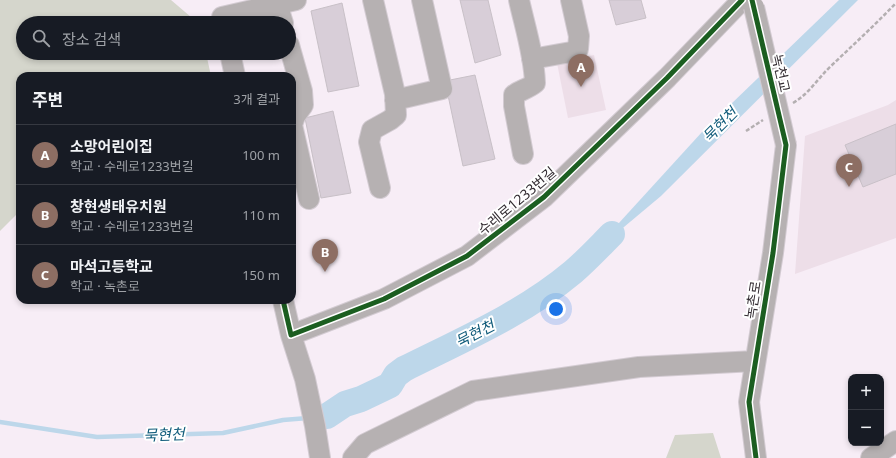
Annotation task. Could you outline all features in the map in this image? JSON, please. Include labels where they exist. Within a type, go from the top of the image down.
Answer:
[{"type":"street","points":[[373,0],[395,94],[396,116],[372,130],[370,135],[369,142],[380,188]]},
{"type":"street","points":[[395,100],[442,89],[422,0]]},
{"type":"street","points":[[519,0],[532,59],[535,83],[530,88],[517,92],[514,95],[514,106],[523,154]]},
{"type":"street","points":[[532,59],[571,52],[578,49],[579,36],[571,0]]},
{"type":"street","points":[[221,13],[286,2],[284,16]]},
{"type":"street","name":"녹천교","points":[[749,2],[786,145]]},
{"type":"street","name":"수레로1233번길","points":[[291,335],[384,299],[467,256],[544,197],[667,78],[749,2]]},
{"type":"street","points":[[232,60],[234,72]]},
{"type":"street","points":[[293,60],[302,92],[303,105],[296,115]]},
{"type":"street","points":[[296,142],[309,199]]},
{"type":"street","name":"녹촌로","points":[[756,458],[749,402],[773,253],[786,145]]},
{"type":"street","points":[[284,304],[291,335],[305,379],[316,426],[320,458]]},
{"type":"street","points":[[353,458],[365,444],[473,391],[639,367],[755,362]]},
{"type":"street","points":[[871,458],[896,441]]},
{"type":"path","points":[[791,104],[804,96],[830,67],[877,24],[896,3]]},
{"type":"path","points":[[746,131],[765,119]]},
{"type":"shaded area","points":[[0,0],[171,0],[190,16],[16,16],[16,60],[208,60],[210,72],[16,72],[16,215],[0,231]]},
{"type":"shaded area","points":[[594,55],[606,110],[568,118],[557,63]]},
{"type":"shaded area","points":[[896,100],[896,238],[795,274],[805,136],[888,105]]},
{"type":"shaded area","points":[[713,433],[721,458],[666,458],[675,435]]},
{"type":"water","points":[[839,0],[858,0],[661,196],[587,258],[702,132]]},
{"type":"building","points":[[460,0],[488,0],[501,55],[475,63]]},
{"type":"building","points":[[609,0],[641,0],[646,18],[616,25]]},
{"type":"building","points":[[342,3],[359,86],[328,92],[311,11]]},
{"type":"building","points":[[475,75],[495,159],[463,166],[445,81]]},
{"type":"building","points":[[333,111],[351,193],[321,198],[305,118]]},
{"type":"building","points":[[896,124],[896,174],[863,187],[845,145]]},
{"type":"waterway","name":"묵현천","points":[[327,416],[345,404],[361,399],[390,385],[396,375],[404,369],[470,337],[534,301],[573,272],[612,234]]},
{"type":"waterway","name":"묵현천","points":[[317,417],[327,416]]},
{"type":"waterway","name":"묵현천","points":[[0,422],[97,437],[223,433],[283,420],[308,418]]},
{"type":"cycle path","points":[[284,304],[291,335],[384,299],[467,256],[544,197],[667,78],[742,0]]},
{"type":"cycle path","points":[[752,0],[786,145],[773,253],[749,402],[756,458]]},
{"type":"place","name":"소망어린이집","points":[[581,87]]},
{"type":"place","name":"마석고등학교","points":[[849,187]]},
{"type":"place","name":"창현생태유치원","points":[[325,272]]}]
